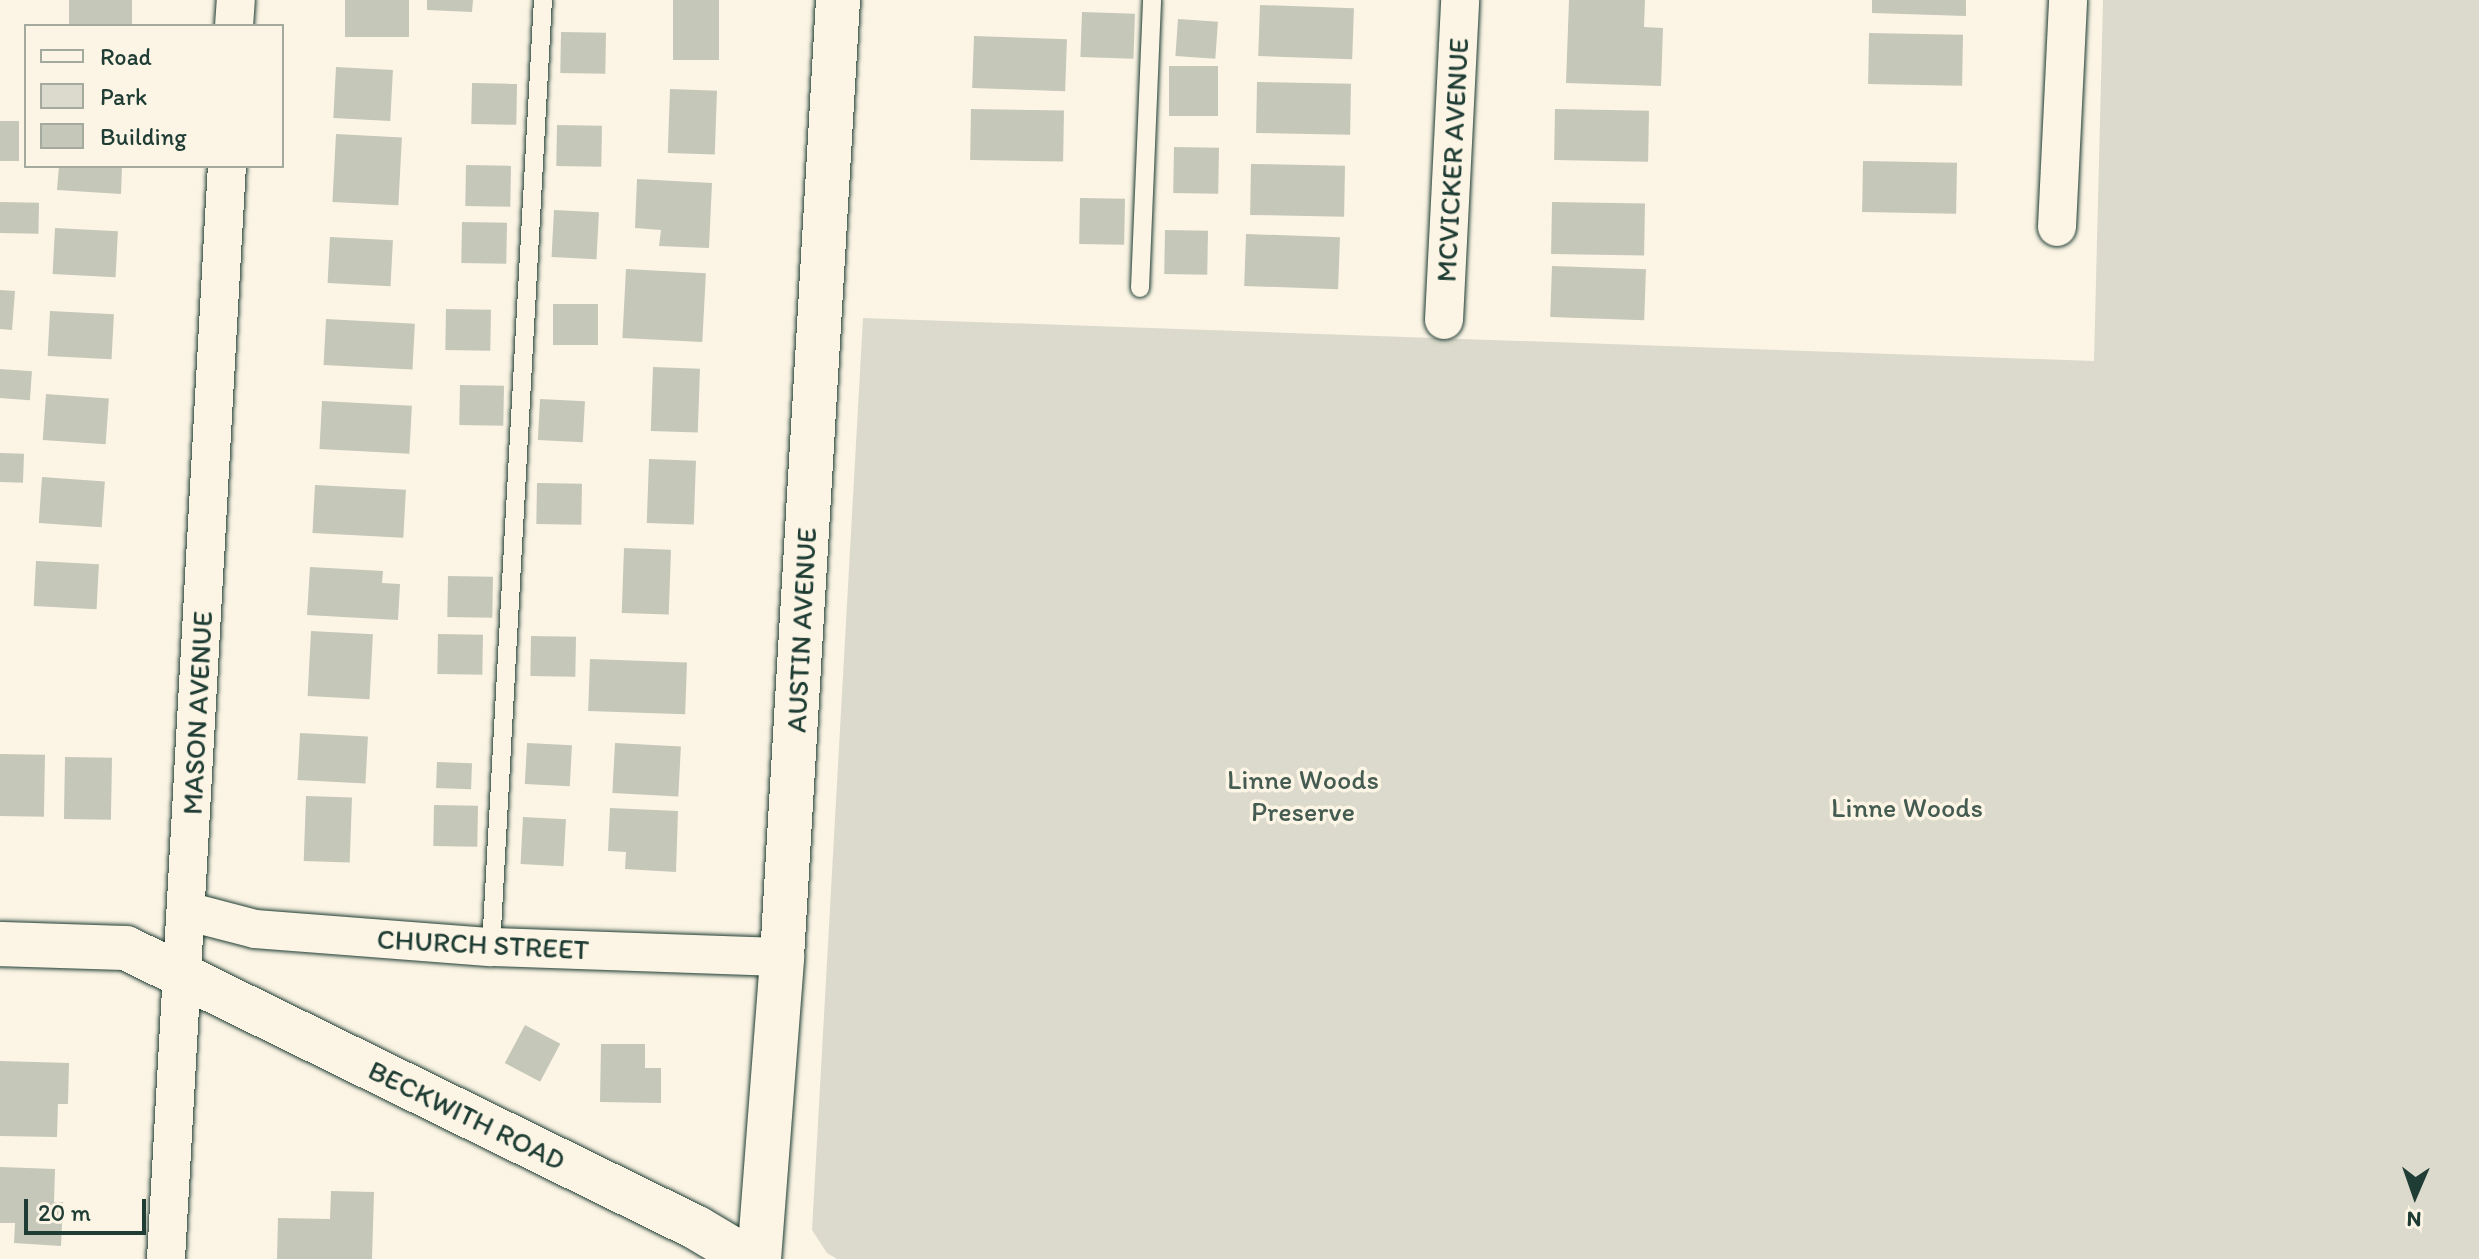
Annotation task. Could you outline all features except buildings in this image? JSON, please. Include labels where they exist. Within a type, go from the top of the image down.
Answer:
[{"type":"street","points":[[234,24],[236,0]]},
{"type":"street","name":"AUSTIN AVENUE","points":[[759,1259],[782,957],[838,0]]},
{"type":"street","name":"MCVICKER AVENUE","points":[[1444,320],[1460,0]]},
{"type":"street","points":[[2057,227],[2068,0]]},
{"type":"street","name":"MASON AVENUE","points":[[166,1259],[227,168]]},
{"type":"street","name":"CHURCH STREET","points":[[186,911],[255,929],[491,947],[782,957]]},
{"type":"street","points":[[0,944],[126,948],[182,975]]},
{"type":"street","name":"BECKWITH ROAD","points":[[182,975],[697,1228],[749,1259]]},
{"type":"lane","points":[[491,947],[543,0]]},
{"type":"lane","points":[[1140,288],[1152,0]]},
{"type":"green space","name":"Linne Woods","points":[[2103,0],[2479,0],[2479,1259],[837,1259],[827,1253],[812,1230],[863,318],[2094,361]]},
{"type":"park label","name":"Linne Woods Preserve","points":[[1303,795]]}]
